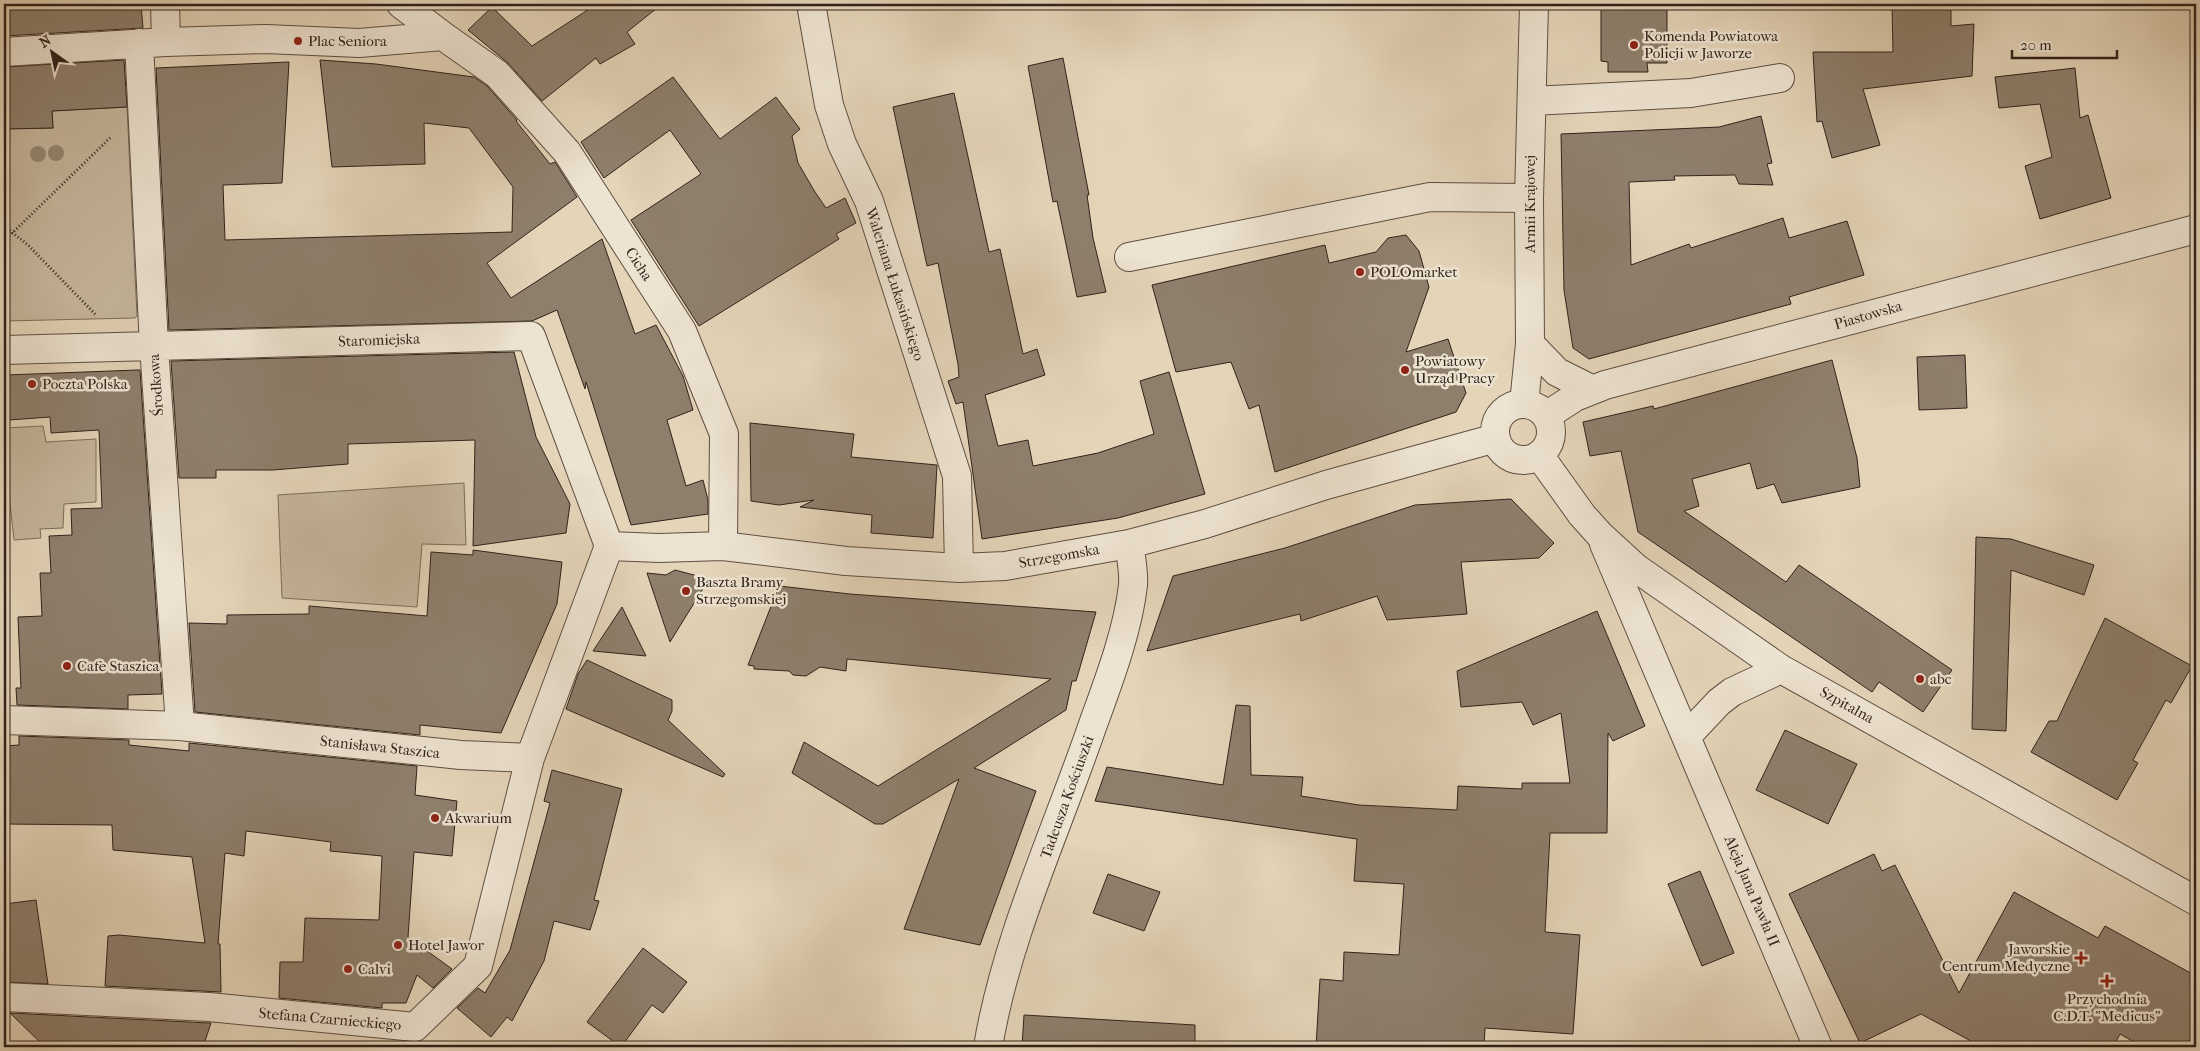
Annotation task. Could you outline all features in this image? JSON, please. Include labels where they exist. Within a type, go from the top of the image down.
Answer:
[{"type":"street","points":[[165,4],[166,42]]},
{"type":"street","points":[[401,4],[443,36]]},
{"type":"street","name":"Waleriana Łukasińskiego","points":[[811,4],[832,113],[842,144],[869,201],[956,476],[959,568]]},
{"type":"street","name":"Armii Krajowej","points":[[1534,4],[1529,198],[1530,344],[1535,410]]},
{"type":"street","points":[[4,52],[166,42],[266,39],[360,43],[443,36]]},
{"type":"street","name":"Cicha","points":[[443,36],[497,74],[567,152],[682,331],[724,434],[723,546]]},
{"type":"street","name":"Środkowa","points":[[139,43],[154,346],[180,726]]},
{"type":"street","points":[[1532,101],[1691,93],[1780,78]]},
{"type":"street","points":[[1129,257],[1430,196],[1529,198]]},
{"type":"street","name":"Piastowska","points":[[1535,410],[1591,389],[2196,229]]},
{"type":"street","name":"Staromiejska","points":[[4,350],[531,336],[609,546]]},
{"type":"street","points":[[1530,344],[1557,372],[1591,389]]},
{"type":"street","points":[[1505,410],[1535,410],[1551,426],[1551,437],[1547,447],[1539,455],[1529,460],[1513,458],[1500,448],[1495,428],[1505,410]]},
{"type":"street","name":"Strzegomska","points":[[609,546],[660,548],[723,546],[846,561],[959,568],[1004,566],[1129,544],[1205,524],[1326,484],[1496,438]]},
{"type":"street","name":"Szpitalna","points":[[1539,455],[1600,536],[1636,568],[1782,669],[2196,901]]},
{"type":"street","name":"Aleja Jana Pawła II","points":[[1600,536],[1687,736],[1818,1047]]},
{"type":"street","name":"Tadeusza Kościuszki","points":[[988,1047],[993,1014],[1006,965],[1100,707],[1123,630],[1133,586],[1129,544]]},
{"type":"street","points":[[530,758],[609,546]]},
{"type":"street","points":[[1687,736],[1719,702],[1732,692],[1782,669]]},
{"type":"street","name":"Stanisława Staszica","points":[[4,720],[180,726],[462,755],[530,758]]},
{"type":"street","name":"Stefana Czarnieckiego","points":[[4,997],[209,1008],[415,1027],[478,966],[530,758]]},
{"type":"path","points":[[4,241],[116,133]]},
{"type":"path","points":[[4,226],[28,245],[103,322]]},
{"type":"shaded area","points":[[127,107],[137,316],[135,318],[4,321],[4,129],[53,128],[52,111]]},
{"type":"shaded area","points":[[43,426],[46,442],[96,439],[96,502],[64,504],[63,528],[40,529],[41,538],[14,540],[4,448],[4,428]]},
{"type":"shaded area","points":[[464,483],[466,545],[422,544],[417,607],[282,598],[278,495]]},
{"type":"building","points":[[4,4],[141,4],[143,28],[4,36]]},
{"type":"building","points":[[597,4],[662,4],[627,32],[635,44],[600,64],[596,58],[542,101],[508,63],[468,30],[492,7],[532,46]]},
{"type":"building","name":"Komenda Powiatowa Policji w Jaworze","points":[[1601,4],[1667,4],[1667,63],[1647,63],[1648,72],[1608,72],[1608,62],[1601,61]]},
{"type":"building","points":[[1892,4],[1951,4],[1951,26],[1974,24],[1972,76],[1863,89],[1880,145],[1832,158],[1822,121],[1817,122],[1813,52],[1893,52]]},
{"type":"building","points":[[1063,58],[1089,195],[1087,195],[1093,238],[1106,292],[1077,297],[1057,201],[1053,202],[1028,66]]},
{"type":"building","points":[[124,60],[127,107],[52,111],[53,128],[4,129],[4,67]]},
{"type":"building","points":[[320,60],[376,64],[474,77],[487,86],[517,120],[550,164],[555,162],[577,197],[487,263],[511,298],[602,239],[635,334],[656,325],[683,376],[693,410],[667,420],[686,486],[703,480],[708,500],[708,514],[631,525],[586,382],[585,389],[557,310],[532,321],[169,330],[156,68],[289,62],[282,183],[223,185],[225,240],[512,232],[513,187],[469,128],[424,123],[425,164],[332,167]]},
{"type":"building","points":[[2075,68],[2080,118],[2088,115],[2111,198],[2040,219],[2025,166],[2052,157],[2040,104],[1999,108],[1995,77]]},
{"type":"building","points":[[673,77],[720,139],[776,97],[800,129],[792,136],[798,163],[815,192],[826,208],[845,198],[856,223],[836,234],[839,239],[699,326],[631,220],[701,174],[670,130],[604,178],[581,142]]},
{"type":"building","points":[[954,93],[989,252],[1000,249],[1023,354],[1037,349],[1045,375],[985,395],[998,446],[1028,440],[1033,466],[1098,453],[1154,434],[1140,381],[1169,372],[1205,494],[1118,518],[982,539],[963,402],[956,404],[948,381],[959,377],[958,364],[938,263],[927,266],[893,107]]},
{"type":"building","points":[[1761,116],[1772,163],[1767,164],[1773,185],[1739,184],[1735,175],[1674,176],[1675,180],[1629,182],[1631,265],[1689,244],[1691,248],[1783,218],[1789,238],[1847,221],[1864,275],[1789,297],[1791,304],[1589,359],[1573,348],[1564,290],[1561,134],[1719,127]]},
{"type":"building","points":[[1406,235],[1419,251],[1429,287],[1406,352],[1448,339],[1466,393],[1456,412],[1275,472],[1259,405],[1249,409],[1231,362],[1176,372],[1152,285],[1325,245],[1329,263],[1376,252],[1388,238]]},
{"type":"building","points":[[514,352],[536,437],[570,504],[566,533],[473,546],[475,440],[348,444],[348,464],[273,470],[216,470],[216,478],[179,478],[171,361]]},
{"type":"building","points":[[1965,355],[1967,408],[1919,410],[1917,357]]},
{"type":"building","points":[[1832,360],[1857,458],[1860,487],[1782,503],[1774,484],[1757,489],[1750,463],[1692,479],[1699,506],[1684,511],[1786,582],[1799,565],[1952,670],[1923,712],[1879,682],[1872,692],[1638,532],[1621,451],[1590,456],[1583,422],[1653,406],[1654,409]]},
{"type":"building","points":[[140,370],[162,694],[128,695],[128,709],[17,705],[16,688],[21,688],[18,617],[42,616],[40,573],[51,573],[49,536],[72,535],[71,509],[102,508],[99,430],[51,433],[50,417],[9,420],[6,375]]},
{"type":"building","points":[[750,423],[854,434],[851,457],[937,465],[933,538],[871,533],[872,515],[800,507],[814,500],[779,505],[751,501]]},
{"type":"building","points":[[1511,499],[1554,543],[1539,558],[1461,562],[1467,614],[1387,620],[1377,596],[1301,621],[1300,614],[1147,651],[1173,576],[1285,548],[1415,505]]},
{"type":"building","points":[[1976,537],[2011,539],[2094,565],[2084,595],[2011,570],[2006,731],[1972,729]]},
{"type":"building","points":[[473,550],[562,562],[557,604],[501,733],[420,725],[420,735],[195,712],[189,623],[227,624],[227,615],[309,614],[309,606],[427,616],[431,552],[473,555]]},
{"type":"building","points":[[675,570],[709,579],[670,642],[647,573],[666,575]]},
{"type":"building","points":[[779,586],[850,594],[1096,612],[1076,681],[1072,681],[1066,710],[974,768],[1036,791],[980,945],[904,929],[959,779],[883,824],[875,824],[792,773],[804,742],[878,786],[1051,679],[847,659],[846,671],[820,667],[806,676],[793,675],[789,671],[754,669],[754,666],[748,665]]},
{"type":"building","points":[[622,607],[646,656],[593,651]]},
{"type":"building","points":[[1597,611],[1645,726],[1613,741],[1608,733],[1607,833],[1550,833],[1545,932],[1580,935],[1573,1034],[1485,1028],[1484,1047],[1316,1047],[1320,979],[1343,981],[1344,952],[1399,955],[1404,884],[1354,881],[1357,839],[1095,801],[1107,767],[1223,785],[1236,705],[1250,706],[1251,775],[1303,777],[1301,796],[1359,805],[1457,810],[1458,786],[1522,789],[1522,783],[1570,783],[1561,713],[1533,725],[1522,702],[1461,707],[1457,671]]},
{"type":"building","points":[[2105,618],[2192,666],[2171,703],[2166,700],[2133,760],[2138,763],[2117,800],[2031,752],[2049,721],[2057,721]]},
{"type":"building","points":[[587,660],[672,700],[672,711],[668,720],[725,774],[723,777],[566,709],[578,674]]},
{"type":"building","points":[[1785,730],[1857,764],[1828,824],[1756,790]]},
{"type":"building","points":[[19,736],[129,740],[129,745],[189,751],[189,743],[417,766],[415,795],[457,801],[452,856],[414,852],[408,937],[452,969],[433,988],[417,975],[406,1003],[382,1003],[382,1008],[279,998],[280,962],[303,962],[305,918],[379,920],[382,856],[330,851],[331,842],[246,831],[244,856],[225,853],[218,944],[220,944],[221,992],[105,986],[108,936],[119,935],[205,943],[192,857],[113,850],[112,825],[4,824],[4,746],[19,745]]},
{"type":"building","points":[[552,770],[622,789],[594,900],[599,901],[590,930],[554,921],[544,961],[512,1021],[507,1017],[491,1037],[457,1008],[478,988],[485,993],[510,950],[550,803],[544,801]]},
{"type":"building","name":"Jaworskie Centrum Medyczne","points":[[1874,854],[1882,871],[1895,865],[1959,993],[2014,892],[2098,938],[2105,926],[2196,976],[2196,1047],[2143,1047],[2120,1034],[2113,1047],[1982,1047],[1921,1014],[1860,1043],[1789,894]]},
{"type":"building","points":[[1700,871],[1734,953],[1702,966],[1668,884]]},
{"type":"building","points":[[1108,874],[1160,892],[1144,931],[1093,913]]},
{"type":"building","points":[[36,900],[48,984],[4,982],[4,904]]},
{"type":"building","points":[[643,948],[687,982],[663,1013],[652,1005],[621,1047],[587,1022]]},
{"type":"building","points":[[10,1013],[211,1023],[203,1047],[45,1047]]},
{"type":"building","points":[[1024,1015],[1195,1025],[1195,1047],[1022,1047]]},
{"type":"place","name":"Plac Seniora","points":[[298,41]]},
{"type":"place","name":"Komenda Powiatowa Policji w Jaworze","points":[[1634,45]]},
{"type":"place","name":"POLOmarket","points":[[1360,272]]},
{"type":"place","name":"Powiatowy Urząd Pracy","points":[[1405,370]]},
{"type":"place","name":"Poczta Polska","points":[[32,384]]},
{"type":"place","name":"Baszta Bramy Strzegomskiej","points":[[686,591]]},
{"type":"place","name":"Cafe Staszica","points":[[67,666]]},
{"type":"place","name":"abc","points":[[1920,679]]},
{"type":"place","name":"Akwarium","points":[[435,818]]},
{"type":"place","name":"Hotel Jawor","points":[[398,945]]},
{"type":"place","name":"Jaworskie Centrum Medyczne","points":[[2081,958]]},
{"type":"place","name":"Calvi","points":[[348,969]]},
{"type":"place","name":"Przychodnia C.D.T. \"Medicus\"","points":[[2107,981]]}]
